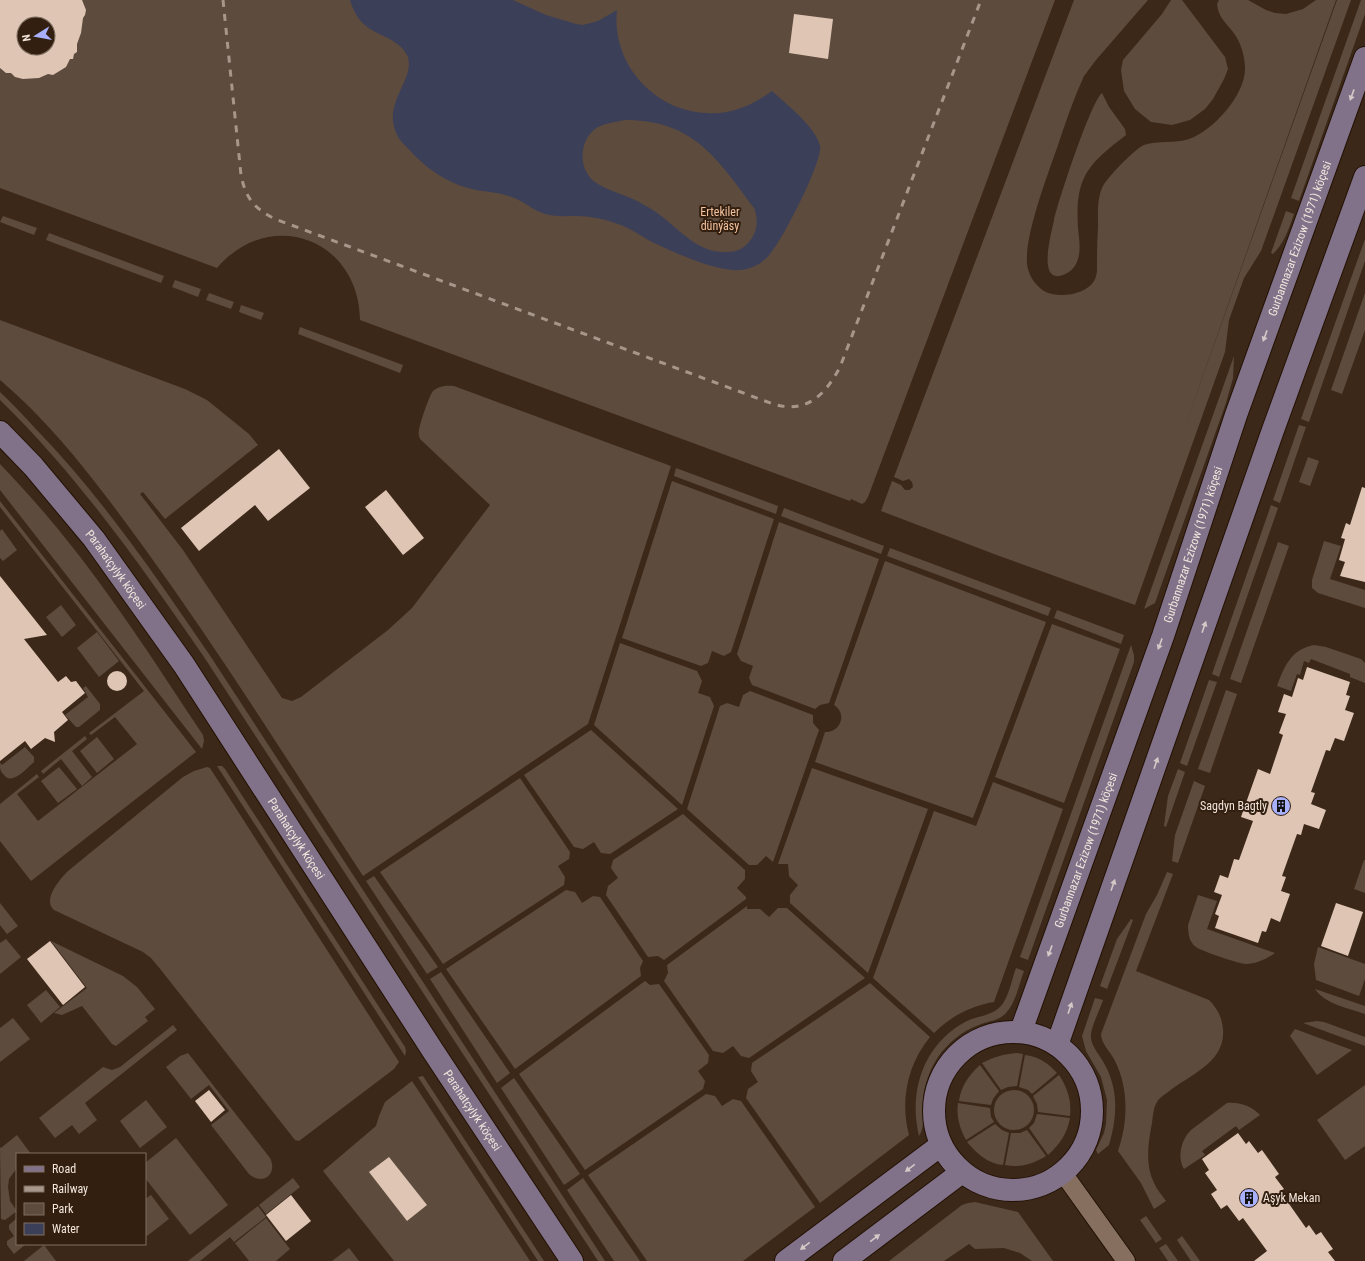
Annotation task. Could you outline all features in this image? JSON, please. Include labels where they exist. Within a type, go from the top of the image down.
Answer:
[{"type":"street","name":"Gurbannazar Ezizow (1971) köçesi","points":[[1021,1032],[1164,636],[1236,415],[1365,58]]},
{"type":"street","points":[[1057,1045],[1270,438],[1365,178]]},
{"type":"street","name":"Parahatçylyk köçesi","points":[[0,432],[33,466],[94,539],[184,665],[429,1044],[572,1261]]},
{"type":"street","points":[[1021,1032],[1040,1036],[1057,1045],[1075,1061],[1087,1082],[1092,1105],[1090,1129],[1082,1152],[1063,1173],[1048,1182],[1027,1190],[1004,1190],[983,1185],[962,1172],[951,1161],[941,1145],[934,1124],[934,1100],[941,1076],[955,1056],[974,1041],[997,1033],[1021,1032]]},
{"type":"street","points":[[786,1261],[941,1145]]},
{"type":"street","points":[[844,1261],[962,1172]]},
{"type":"street","points":[[1063,1173],[1126,1261]]},
{"type":"green space","name":"Ertekiler dünýäsy","points":[[0,0],[1055,0],[868,497],[862,504],[851,499],[850,501],[360,320],[356,292],[345,269],[328,252],[308,240],[285,236],[262,239],[238,249],[217,268],[0,188]]},
{"type":"green space","points":[[1074,0],[1148,0],[1084,76],[1069,112],[1036,209],[1028,243],[1028,269],[1038,287],[1044,291],[1056,295],[1071,294],[1085,290],[1095,280],[1097,272],[1099,197],[1105,183],[1115,171],[1134,152],[1144,145],[1184,140],[1198,135],[1226,111],[1240,90],[1244,79],[1245,69],[1243,55],[1236,36],[1219,13],[1217,4],[1219,0],[1248,0],[1266,10],[1286,14],[1303,9],[1316,0],[1336,0],[1179,443],[1337,0],[1351,0],[1261,251],[1244,278],[1229,320],[1225,352],[1135,605],[881,511],[892,481],[901,485],[905,490],[909,490],[913,487],[912,482],[909,479],[903,481],[894,477]]},
{"type":"green space","points":[[1171,0],[1182,0],[1225,57],[1228,69],[1213,99],[1205,109],[1190,120],[1172,125],[1151,122],[1135,109],[1124,91],[1121,70],[1123,60],[1162,14]]},
{"type":"green space","points":[[1361,0],[1365,0],[1365,14],[1299,201],[1291,198]]},
{"type":"green space","points":[[1102,93],[1109,107],[1125,129],[1126,135],[1102,155],[1086,174],[1079,196],[1078,228],[1080,246],[1078,260],[1073,268],[1067,273],[1059,276],[1053,275],[1049,270],[1048,253],[1057,210],[1083,132],[1090,114]]},
{"type":"green space","points":[[1286,211],[1294,214],[1283,240],[1273,254],[1271,253]]},
{"type":"green space","points":[[3,216],[37,228],[34,235],[0,222]]},
{"type":"green space","points":[[49,233],[164,276],[161,283],[46,240]]},
{"type":"green space","points":[[1365,239],[1365,261],[1309,422],[1301,419]]},
{"type":"green space","points":[[175,280],[201,289],[198,297],[172,287]]},
{"type":"green space","points":[[209,293],[234,302],[231,309],[206,300]]},
{"type":"green space","points":[[1365,293],[1365,330],[1342,394],[1331,390]]},
{"type":"green space","points":[[241,305],[264,313],[261,320],[239,312]]},
{"type":"green space","points":[[0,320],[185,389],[207,400],[249,434],[258,445],[165,519],[143,492],[140,494],[183,550],[282,698],[292,701],[301,697],[388,630],[412,608],[490,505],[420,439],[419,432],[421,422],[429,398],[435,389],[443,386],[454,386],[671,466],[588,724],[363,876],[229,670],[174,589],[129,527],[95,482],[59,439],[21,398],[0,380]]},
{"type":"green space","points":[[300,327],[403,365],[400,373],[298,334]]},
{"type":"green space","points":[[1234,356],[1233,378],[1226,403],[1155,603],[1144,609]]},
{"type":"green space","points":[[0,392],[59,453],[82,480],[105,508],[168,595],[209,654],[605,1261],[598,1261],[181,623],[133,556],[83,491],[29,429],[0,400]]},
{"type":"green space","points":[[1299,425],[1306,427],[1280,503],[1273,500]]},
{"type":"green space","points":[[1308,457],[1319,461],[1310,486],[1299,482]]},
{"type":"green space","points":[[0,464],[47,516],[89,568],[109,596],[203,735],[204,741],[202,749],[0,490]]},
{"type":"green space","points":[[676,468],[778,506],[776,514],[674,476]]},
{"type":"green space","points":[[672,481],[774,519],[731,652],[724,656],[712,651],[708,663],[701,666],[622,638]]},
{"type":"green space","points":[[0,501],[196,752],[31,881],[0,841],[0,804],[37,774],[39,777],[17,794],[38,821],[137,744],[115,717],[91,735],[89,733],[144,691],[0,507]]},
{"type":"green space","points":[[1271,505],[1278,508],[1219,677],[1212,674]]},
{"type":"green space","points":[[784,508],[884,546],[881,554],[781,516]]},
{"type":"green space","points":[[779,522],[879,559],[829,703],[820,705],[815,709],[752,685],[749,678],[753,666],[741,661],[737,654]]},
{"type":"green space","points":[[2,529],[17,550],[3,561],[0,558],[0,531]]},
{"type":"green space","points":[[1324,541],[1341,546],[1330,579],[1365,590],[1365,608],[1318,593],[1312,588],[1312,580]]},
{"type":"green space","points":[[1278,542],[1289,546],[1241,683],[1230,679]]},
{"type":"green space","points":[[890,548],[1051,608],[1048,616],[887,556]]},
{"type":"green space","points":[[885,561],[1046,622],[973,818],[815,762],[825,732],[835,729],[840,722],[841,713],[834,705]]},
{"type":"green space","points":[[61,605],[76,625],[62,637],[46,617]]},
{"type":"green space","points":[[1057,610],[1124,635],[1121,644],[1054,618]]},
{"type":"green space","points":[[1052,624],[1120,649],[1064,803],[995,777]]},
{"type":"green space","points":[[97,632],[119,661],[99,677],[77,648]]},
{"type":"green space","points":[[620,643],[697,671],[702,681],[698,693],[710,697],[714,706],[682,805],[594,725]]},
{"type":"green space","points":[[1131,645],[1134,655],[1134,662],[1028,960],[1020,957]]},
{"type":"green space","points":[[1314,645],[1326,647],[1361,659],[1365,663],[1365,683],[1350,677],[1350,674],[1311,659],[1309,663],[1304,661],[1300,675],[1297,674],[1291,691],[1277,686],[1282,672],[1294,655],[1306,647]]},
{"type":"green space","points":[[1209,680],[1217,682],[1187,766],[1180,763]]},
{"type":"green space","points":[[86,686],[100,704],[100,710],[79,727],[76,727],[65,715],[88,697],[83,688]]},
{"type":"green space","points":[[1226,690],[1237,694],[1210,773],[1198,769]]},
{"type":"green space","points":[[750,691],[813,715],[813,723],[819,730],[773,862],[766,856],[757,865],[749,865],[687,809],[720,706],[727,703],[739,707],[743,695]]},
{"type":"green space","points":[[591,730],[678,809],[610,854],[601,853],[594,842],[583,849],[574,847],[524,775]]},
{"type":"green space","points":[[85,736],[87,739],[72,751],[92,777],[82,786],[61,759],[43,774],[41,771]]},
{"type":"green space","points":[[97,737],[114,759],[97,773],[80,751]]},
{"type":"green space","points":[[25,747],[34,757],[34,762],[19,775],[7,778],[1,771],[0,763],[2,765]]},
{"type":"green space","points":[[217,766],[222,766],[225,769],[405,1047],[405,1056]]},
{"type":"green space","points":[[59,767],[77,789],[58,803],[41,781]]},
{"type":"green space","points":[[207,767],[210,768],[399,1062],[394,1069],[299,1141],[295,1140],[151,958],[143,952],[54,910],[51,906],[51,895],[68,871],[183,777],[194,771]]},
{"type":"green space","points":[[812,768],[928,809],[868,973],[790,903],[790,895],[798,885],[789,876],[788,864],[778,864]]},
{"type":"green space","points":[[1178,769],[1185,772],[1166,827],[1164,826],[1168,796]]},
{"type":"green space","points":[[520,778],[570,852],[569,859],[558,866],[565,877],[564,885],[443,964],[380,872]]},
{"type":"green space","points":[[1194,781],[1205,786],[1178,863],[1172,861],[1175,835]]},
{"type":"green space","points":[[993,782],[1063,809],[994,1002],[969,1009],[954,1017],[934,1033],[873,978],[934,811],[976,826]]},
{"type":"green space","points":[[683,814],[745,870],[745,879],[737,888],[746,897],[746,899],[664,960],[658,956],[648,957],[606,895],[608,886],[618,878],[611,868],[613,860]]},
{"type":"green space","points":[[1365,860],[1365,893],[1354,889]]},
{"type":"green space","points":[[1167,872],[1173,874],[1136,971],[1209,1000],[1219,1013],[1223,1029],[1219,1051],[1204,1067],[1162,1097],[1158,1101],[1153,1112],[1149,1139],[1149,1169],[1154,1183],[1166,1201],[1154,1209],[1141,1183],[1118,1151],[1124,1129],[1126,1106],[1125,1094],[1120,1072],[1101,1038],[1101,1034],[1146,914],[1157,895]]},
{"type":"green space","points":[[374,876],[438,967],[427,974],[366,881]]},
{"type":"green space","points":[[566,890],[575,892],[582,903],[593,896],[600,897],[643,961],[640,968],[641,976],[515,1069],[446,969]]},
{"type":"green space","points":[[1198,895],[1217,901],[1207,929],[1275,953],[1261,961],[1246,964],[1221,957],[1196,947],[1190,940],[1188,925]]},
{"type":"green space","points":[[0,903],[18,926],[7,934],[0,925]]},
{"type":"green space","points":[[747,906],[747,909],[760,909],[769,917],[778,908],[787,908],[865,978],[749,1058],[741,1056],[733,1046],[723,1053],[713,1051],[664,981],[668,973],[667,965]]},
{"type":"green space","points":[[1131,919],[1133,920],[1107,989],[1100,986],[1117,939]]},
{"type":"green space","points":[[6,939],[21,957],[0,974],[0,943]]},
{"type":"green space","points":[[51,941],[123,976],[137,987],[155,1009],[145,1017],[148,1021],[116,1046],[112,1044],[82,1006],[62,1015],[54,1013],[87,988]]},
{"type":"green space","points":[[1318,947],[1365,964],[1365,979],[1359,996],[1316,980],[1314,964]]},
{"type":"green space","points":[[1016,968],[1024,971],[1015,998],[1006,1013],[1000,1018],[982,1024],[961,1034],[946,1047],[935,1062],[928,1077],[925,1089],[923,1100],[923,1123],[919,1136],[916,1119],[918,1086],[930,1055],[952,1030],[971,1019],[996,1010],[1003,1004],[1008,994]]},
{"type":"green space","points":[[441,972],[510,1073],[497,1083],[430,979]]},
{"type":"green space","points":[[645,981],[650,985],[659,984],[709,1055],[708,1063],[698,1071],[705,1081],[703,1089],[585,1170],[519,1074]]},
{"type":"green space","points":[[870,983],[930,1037],[916,1059],[908,1084],[905,1109],[909,1135],[820,1203],[746,1098],[748,1089],[758,1082],[751,1071],[752,1063]]},
{"type":"green space","points":[[1315,989],[1365,1006],[1365,1014],[1331,1002],[1319,994]]},
{"type":"green space","points":[[46,990],[60,1007],[41,1023],[27,1005]]},
{"type":"green space","points":[[1095,998],[1103,1000],[1094,1024],[1091,1038],[1093,1045],[1110,1075],[1115,1095],[1115,1115],[1112,1135],[1109,1145],[1098,1154],[1096,1150],[1104,1133],[1106,1124],[1107,1100],[1101,1077],[1086,1051],[1082,1036]]},
{"type":"green space","points":[[13,1018],[30,1039],[0,1062],[0,1028]]},
{"type":"green space","points":[[1317,1021],[1324,1022],[1365,1037],[1365,1046],[1303,1023]]},
{"type":"green space","points":[[173,1025],[177,1030],[85,1103],[97,1120],[79,1134],[72,1125],[55,1138],[39,1118],[103,1067],[112,1070],[120,1067]]},
{"type":"green space","points":[[1295,1029],[1352,1050],[1317,1075],[1290,1036]]},
{"type":"green space","points":[[188,1053],[270,1158],[272,1169],[268,1176],[259,1179],[249,1174],[211,1125],[229,1111],[209,1085],[191,1099],[166,1067],[180,1056]]},
{"type":"green space","points":[[1017,1053],[1023,1054],[1017,1086],[1008,1087],[1001,1090],[982,1063],[999,1056]]},
{"type":"green space","points":[[1025,1055],[1043,1061],[1057,1073],[1032,1094],[1028,1090],[1019,1087]]},
{"type":"green space","points":[[980,1065],[999,1091],[993,1099],[991,1105],[959,1101],[966,1081]]},
{"type":"green space","points":[[1059,1075],[1068,1094],[1070,1116],[1038,1112],[1037,1104],[1033,1096]]},
{"type":"green space","points":[[423,1076],[544,1261],[538,1261],[418,1077]]},
{"type":"green space","points":[[514,1078],[580,1174],[564,1185],[501,1088]]},
{"type":"green space","points":[[412,1081],[530,1261],[394,1261],[323,1171],[376,1126],[385,1102]]},
{"type":"green space","points":[[1365,1085],[1365,1146],[1345,1160],[1317,1120]]},
{"type":"green space","points":[[1018,1090],[1025,1093],[1031,1099],[1034,1110],[1033,1118],[1025,1127],[1018,1130],[1010,1130],[1003,1127],[995,1118],[994,1106],[997,1099],[1006,1091]]},
{"type":"green space","points":[[706,1094],[715,1096],[722,1106],[733,1099],[741,1101],[815,1207],[743,1261],[647,1261],[588,1175]]},
{"type":"green space","points":[[146,1100],[167,1127],[140,1148],[120,1121]]},
{"type":"green space","points":[[958,1103],[990,1108],[991,1117],[994,1122],[966,1140],[959,1122]]},
{"type":"green space","points":[[1227,1103],[1245,1105],[1260,1115],[1239,1130],[1236,1126],[1202,1151],[1205,1155],[1184,1169],[1181,1159],[1181,1149],[1188,1134],[1191,1130]]},
{"type":"green space","points":[[1037,1114],[1070,1118],[1067,1129],[1062,1138],[1048,1155],[1029,1128],[1034,1123]]},
{"type":"green space","points":[[995,1124],[1002,1130],[1009,1133],[1003,1165],[992,1163],[987,1160],[974,1150],[967,1142]]},
{"type":"green space","points":[[1027,1130],[1046,1156],[1026,1165],[1005,1165],[1011,1133],[1020,1133]]},
{"type":"green space","points":[[17,1135],[30,1153],[16,1153],[16,1169],[9,1179],[8,1187],[10,1201],[16,1212],[5,1220],[1,1219],[0,1147],[1,1148]]},
{"type":"green space","points":[[176,1138],[228,1205],[190,1235],[146,1179],[146,1162]]},
{"type":"green space","points":[[293,1178],[300,1187],[266,1214],[259,1205]]},
{"type":"green space","points":[[583,1178],[640,1261],[614,1261],[567,1190]]},
{"type":"green space","points":[[151,1195],[169,1219],[147,1236],[146,1235],[146,1198]]},
{"type":"green space","points":[[975,1202],[1018,1212],[1053,1261],[1032,1261],[1020,1253],[1004,1248],[975,1249],[969,1244],[944,1261],[889,1261],[962,1205]]},
{"type":"green space","points":[[258,1206],[266,1217],[234,1242],[230,1237],[200,1261],[188,1261]]},
{"type":"green space","points":[[1146,1216],[1162,1239],[1156,1243],[1140,1220]]},
{"type":"green space","points":[[266,1218],[290,1249],[276,1261],[249,1261],[235,1243]]},
{"type":"green space","points":[[16,1219],[16,1245],[25,1245],[14,1254],[7,1245],[7,1241],[14,1236],[9,1229],[9,1225]]},
{"type":"green space","points":[[1182,1236],[1200,1261],[1191,1261],[1177,1240]]},
{"type":"green space","points":[[1166,1244],[1178,1261],[1168,1261],[1159,1248]]},
{"type":"green space","points":[[44,1245],[56,1261],[24,1261]]},
{"type":"green space","points":[[349,1248],[359,1261],[332,1261]]},
{"type":"water","points":[[350,0],[513,0],[546,15],[583,25],[598,21],[617,10],[617,30],[621,48],[629,65],[640,81],[654,94],[670,104],[688,110],[716,113],[733,111],[749,105],[772,91],[800,116],[813,131],[820,146],[815,167],[801,201],[776,246],[761,263],[753,267],[740,270],[730,270],[708,265],[671,251],[618,224],[597,218],[549,215],[541,213],[510,196],[467,188],[451,182],[430,169],[400,140],[394,127],[393,115],[395,104],[407,73],[409,64],[407,55],[394,41],[363,24]],"holes":[[[625,120],[649,122],[669,127],[686,135],[701,145],[715,158],[741,190],[754,208],[757,222],[754,235],[744,247],[736,251],[717,252],[699,245],[690,240],[660,215],[638,202],[595,182],[589,176],[583,162],[583,154],[587,138],[592,132],[598,127]]]},
{"type":"building","points":[[0,0],[82,0],[86,10],[77,44],[77,52],[74,54],[73,59],[70,59],[66,67],[53,75],[48,74],[39,78],[23,79],[15,77],[11,73],[6,73],[0,68]]},
{"type":"building","points":[[794,14],[833,19],[828,59],[789,53]]},
{"type":"building","points":[[279,449],[310,488],[268,521],[255,505],[199,551],[181,528]]},
{"type":"building","points":[[1362,487],[1365,488],[1365,582],[1340,576],[1345,562],[1339,560],[1345,539],[1341,538],[1346,523],[1350,525]]},
{"type":"building","points":[[386,490],[424,538],[403,555],[365,507]]},
{"type":"building","points":[[0,576],[47,635],[24,639],[58,682],[66,676],[71,682],[76,681],[85,693],[62,712],[68,720],[54,732],[55,742],[45,738],[31,749],[25,741],[0,761]]},
{"type":"building","name":"Sagdyn Bagtly","points":[[1307,667],[1350,682],[1346,695],[1350,696],[1345,710],[1354,713],[1344,741],[1335,738],[1330,751],[1326,750],[1311,792],[1315,793],[1311,804],[1326,810],[1319,829],[1304,824],[1301,835],[1297,834],[1282,876],[1286,877],[1281,891],[1290,894],[1280,922],[1271,918],[1266,932],[1262,931],[1258,943],[1215,928],[1219,916],[1215,914],[1222,895],[1214,892],[1220,875],[1228,878],[1234,859],[1239,860],[1253,821],[1241,817],[1258,769],[1270,774],[1283,735],[1279,733],[1286,714],[1278,712],[1284,694],[1292,697],[1298,678],[1303,680]]},
{"type":"building","points":[[117,671],[124,674],[127,681],[124,688],[117,691],[110,688],[107,681],[110,674]]},
{"type":"building","points":[[1336,903],[1363,912],[1348,956],[1321,946]]},
{"type":"building","points":[[50,941],[85,987],[63,1005],[27,959]]},
{"type":"building","points":[[209,1090],[225,1110],[211,1122],[195,1101]]},
{"type":"building","name":"Aşyk Mekan","points":[[1238,1133],[1246,1144],[1249,1141],[1258,1153],[1262,1150],[1279,1174],[1275,1177],[1284,1189],[1280,1191],[1306,1228],[1309,1225],[1316,1235],[1321,1232],[1333,1249],[1328,1252],[1335,1261],[1254,1261],[1267,1251],[1243,1218],[1239,1221],[1227,1205],[1221,1209],[1211,1194],[1217,1190],[1205,1173],[1209,1170],[1202,1159]]},
{"type":"building","points":[[389,1157],[427,1205],[407,1221],[369,1172]]},
{"type":"building","points":[[291,1195],[311,1221],[286,1241],[266,1215]]},
{"type":"railway","points":[[223,0],[241,175],[248,197],[256,207],[275,219],[773,404],[785,406],[796,406],[814,400],[828,386],[840,367],[981,0]]},
{"type":"place","name":"Sagdyn Bagtly","points":[[1281,806]]},
{"type":"place","name":"Aşyk Mekan","points":[[1249,1198]]}]
